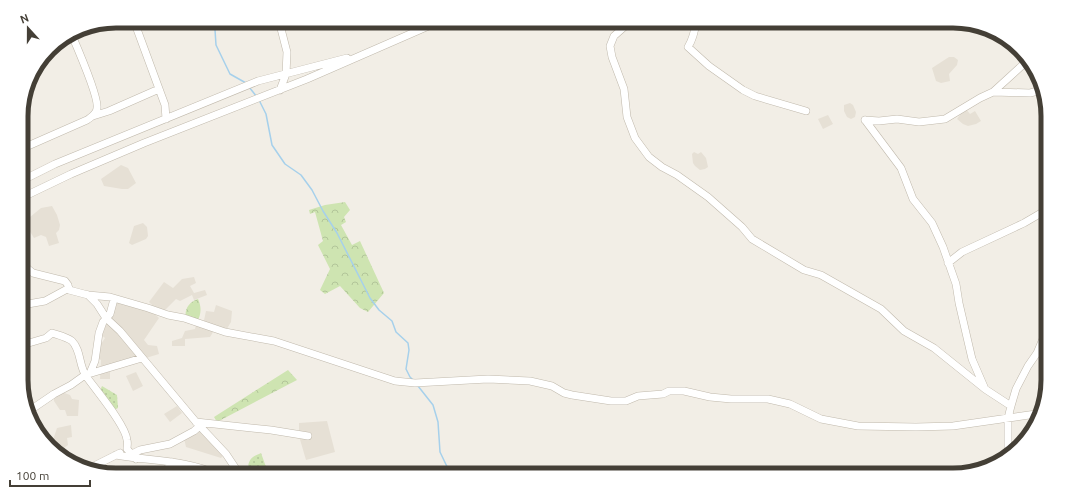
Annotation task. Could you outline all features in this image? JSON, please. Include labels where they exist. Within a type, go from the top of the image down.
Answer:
[{"type":"street","points":[[137,28],[165,105],[166,119]]},
{"type":"street","points":[[280,28],[287,52],[286,74],[280,90]]},
{"type":"street","points":[[28,195],[71,174],[144,143],[280,90],[423,28]]},
{"type":"street","points":[[623,28],[614,36],[610,46],[612,57],[624,89],[627,117],[635,138],[649,157],[662,168],[677,175],[708,197],[742,227],[752,239],[804,270],[821,274],[881,309],[904,331],[934,348],[985,389],[1011,406]]},
{"type":"street","points":[[695,28],[688,47],[709,66],[735,85],[755,96],[806,111]]},
{"type":"street","points":[[73,39],[95,97],[97,109],[93,116]]},
{"type":"street","points":[[28,178],[55,164],[258,81],[364,53]]},
{"type":"street","points":[[985,389],[972,359],[956,284],[943,247],[932,223],[913,199],[901,168],[865,120],[879,121],[897,119],[919,122],[945,119],[980,98],[994,92],[1024,64]]},
{"type":"street","points":[[28,146],[93,116],[109,111],[159,89]]},
{"type":"street","points":[[994,92],[1030,93],[1037,91]]},
{"type":"street","points":[[948,263],[962,252],[1024,223],[1041,213]]},
{"type":"street","points":[[28,269],[33,273],[65,281],[69,290],[88,295],[104,296],[168,315],[184,318],[226,332],[274,341],[395,381],[415,383],[494,379],[530,381],[552,386],[564,393],[572,395],[611,401],[626,401],[638,396],[663,394],[669,391],[731,399],[768,399],[790,404],[821,419],[858,426],[953,426],[1034,414]]},
{"type":"street","points":[[28,304],[45,301],[69,288]]},
{"type":"street","points":[[88,295],[98,304],[106,318],[120,331],[198,424],[226,454],[235,468]]},
{"type":"street","points":[[88,374],[95,361],[99,333],[103,322],[110,314],[114,299]]},
{"type":"street","points":[[28,343],[46,338],[52,333],[72,341],[93,384],[126,434],[130,455]]},
{"type":"street","points":[[1008,449],[1008,418],[1016,389],[1041,344]]},
{"type":"street","points":[[33,409],[54,394],[88,374],[142,358]]},
{"type":"street","points":[[198,424],[271,430],[308,436]]},
{"type":"street","points":[[130,455],[140,450],[170,444],[194,431],[198,424]]},
{"type":"street","points":[[96,465],[116,455],[130,455],[172,462],[195,468]]},
{"type":"street","points":[[168,468],[172,462]]},
{"type":"shaded area","points":[[949,57],[954,57],[958,60],[957,65],[949,74],[950,81],[941,83],[936,81],[932,68]]},
{"type":"shaded area","points":[[850,103],[853,105],[856,112],[855,117],[851,119],[847,117],[844,111],[844,105]]},
{"type":"shaded area","points":[[966,109],[970,114],[975,111],[981,121],[968,126],[963,124],[957,119]]},
{"type":"shaded area","points":[[828,115],[833,124],[823,129],[818,119]]},
{"type":"shaded area","points":[[694,152],[698,154],[701,152],[706,158],[708,167],[700,170],[695,166],[693,163],[692,154]]},
{"type":"shaded area","points":[[121,165],[128,168],[136,183],[128,189],[104,186],[101,179]]},
{"type":"shaded area","points":[[52,206],[57,215],[60,225],[59,230],[56,233],[59,243],[49,246],[46,237],[41,235],[34,238],[28,228],[28,219],[41,208]]},
{"type":"shaded area","points":[[143,223],[147,227],[148,236],[146,239],[132,245],[129,243],[134,226]]},
{"type":"shaded area","points":[[194,277],[196,283],[190,286],[194,293],[205,290],[207,295],[194,300],[192,295],[180,301],[176,299],[165,310],[153,306],[149,302],[164,282],[173,288],[182,279]]},
{"type":"shaded area","points":[[116,301],[148,308],[159,318],[144,340],[148,345],[157,346],[159,354],[110,369],[110,379],[100,379],[101,360],[97,358],[99,347],[105,338],[100,334]]},
{"type":"shaded area","points":[[216,305],[232,311],[231,322],[225,332],[215,329],[210,337],[185,339],[185,346],[172,346],[172,341],[182,338],[185,331],[195,329],[196,325],[203,325],[206,311],[214,312]]},
{"type":"shaded area","points":[[136,372],[143,386],[133,391],[126,376]]},
{"type":"shaded area","points":[[59,391],[70,395],[72,399],[79,400],[78,416],[67,416],[65,410],[60,410],[54,401],[54,394]]},
{"type":"shaded area","points":[[177,406],[182,413],[170,422],[164,414]]},
{"type":"shaded area","points":[[327,421],[335,452],[306,460],[299,436],[299,423]]},
{"type":"shaded area","points":[[71,425],[72,437],[67,438],[68,445],[64,448],[61,449],[53,441],[57,428]]},
{"type":"shaded area","points":[[201,427],[225,454],[221,458],[186,447],[184,438]]},
{"type":"green space","points":[[345,202],[350,210],[344,217],[346,222],[341,225],[352,245],[360,241],[384,293],[368,312],[360,308],[340,286],[325,294],[320,290],[330,269],[318,245],[323,241],[315,212],[310,214],[309,210],[325,205]]},
{"type":"green space","points":[[198,299],[200,311],[197,323],[186,319],[186,312],[188,306]]},
{"type":"green space","points":[[288,370],[297,380],[217,422],[214,417]]},
{"type":"green space","points":[[102,386],[117,395],[118,408],[112,411],[99,393]]},
{"type":"green space","points":[[261,453],[266,468],[248,468],[251,459]]},
{"type":"waterway","points":[[214,28],[216,45],[230,74],[246,83]]},
{"type":"waterway","points":[[249,87],[257,97]]},
{"type":"waterway","points":[[259,100],[266,114],[272,145],[285,164],[301,175],[312,190],[337,233],[370,298],[379,310],[392,321],[396,332],[408,343],[409,350],[406,369],[413,380]]},
{"type":"waterway","points":[[418,386],[433,405],[438,422],[440,452],[448,468]]}]
